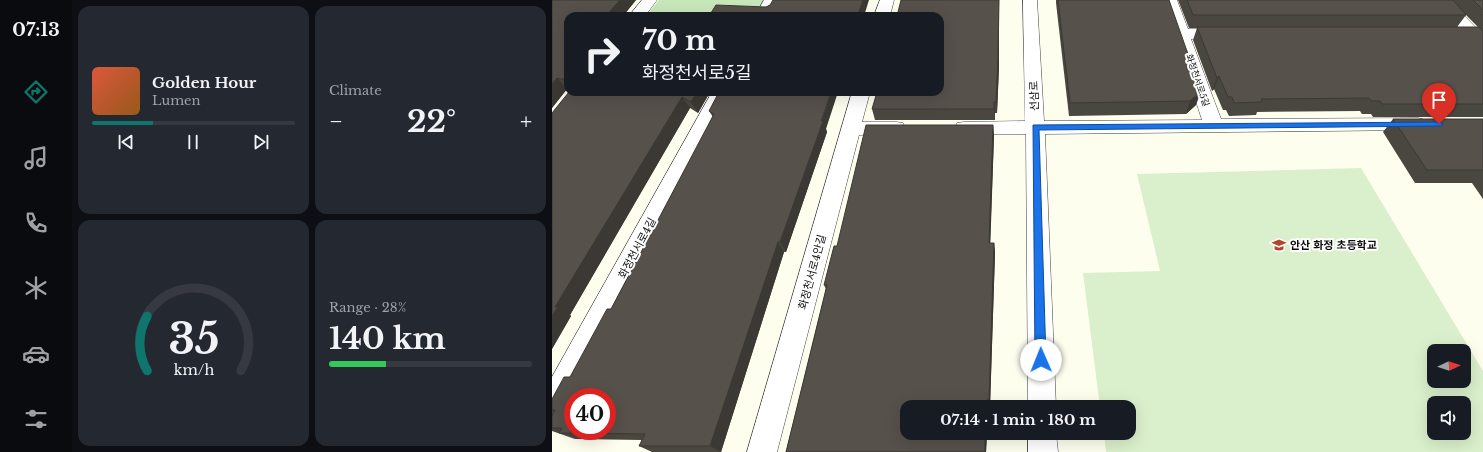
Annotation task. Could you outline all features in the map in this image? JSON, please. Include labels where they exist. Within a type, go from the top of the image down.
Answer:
[{"type":"street","points":[[640,12],[650,0]]},
{"type":"street","points":[[765,12],[771,0]]},
{"type":"street","points":[[883,12],[887,0]]},
{"type":"street","name":"선삼로","points":[[1030,0],[1035,127],[1042,400]]},
{"type":"street","name":"화정천서로5길","points":[[1170,0],[1214,126]]},
{"type":"street","points":[[1441,0],[1479,39]]},
{"type":"street","points":[[1182,34],[1237,34]]},
{"type":"street","points":[[1451,34],[1479,39]]},
{"type":"street","name":"화정천서로4길","points":[[552,404],[719,96]]},
{"type":"street","name":"화정천서로4안길","points":[[762,452],[860,96]]},
{"type":"street","points":[[943,128],[1214,126],[1323,131],[1437,124]]},
{"type":"street","points":[[851,128],[913,128]]},
{"type":"street","points":[[1042,440],[1043,452]]},
{"type":"green space","points":[[659,0],[769,0],[762,12],[649,12]]},
{"type":"green space","name":"안산 화정 초등학교","points":[[1361,168],[1467,344],[1427,344],[1427,388],[1471,388],[1471,351],[1483,371],[1483,452],[1106,452],[1105,440],[1136,440],[1136,400],[1099,400],[1083,273],[1160,271],[1137,174]]},
{"type":"building","points":[[552,0],[620,0],[610,12],[564,12],[564,79],[557,78],[552,84]]},
{"type":"building","points":[[773,0],[863,0],[858,12],[712,12],[716,5],[766,7],[770,5]]},
{"type":"building","points":[[901,0],[999,0],[996,102],[994,102],[994,109],[872,109],[876,96],[944,96],[944,12],[898,12]]},
{"type":"building","points":[[1058,0],[1169,0],[1201,91],[1190,101],[1070,103]]},
{"type":"building","points":[[1187,0],[1453,0],[1466,15],[1193,15]]},
{"type":"building","points":[[1473,0],[1483,0],[1483,10]]},
{"type":"building","points":[[1197,27],[1479,27],[1483,31],[1483,104],[1382,104],[1380,101],[1371,101],[1369,98],[1261,99],[1262,102],[1234,103],[1232,97],[1228,97],[1219,76],[1217,78]]},
{"type":"building","points":[[566,96],[695,96],[691,102],[682,97],[555,307],[558,307],[552,316],[552,113]]},
{"type":"building","points":[[717,96],[830,96],[821,121],[823,121],[780,242],[778,242],[710,446],[639,446],[645,434],[616,434],[616,388],[564,388],[564,433],[559,433],[562,428],[552,428],[552,416],[555,410],[552,410],[552,399],[564,377],[570,377],[607,309],[611,309],[714,114],[709,111]]},
{"type":"building","points":[[1393,119],[1483,119],[1483,170],[1427,170]]},
{"type":"building","points":[[866,125],[993,125],[989,243],[994,243],[989,400],[900,400],[900,440],[985,440],[985,452],[786,452],[827,285],[824,285],[834,246],[837,246]]},
{"type":"place","name":"안산 화정 초등학교","points":[[1279,245]]},
{"type":"route","points":[[1041,360],[1035,127],[1439,124]]}]
